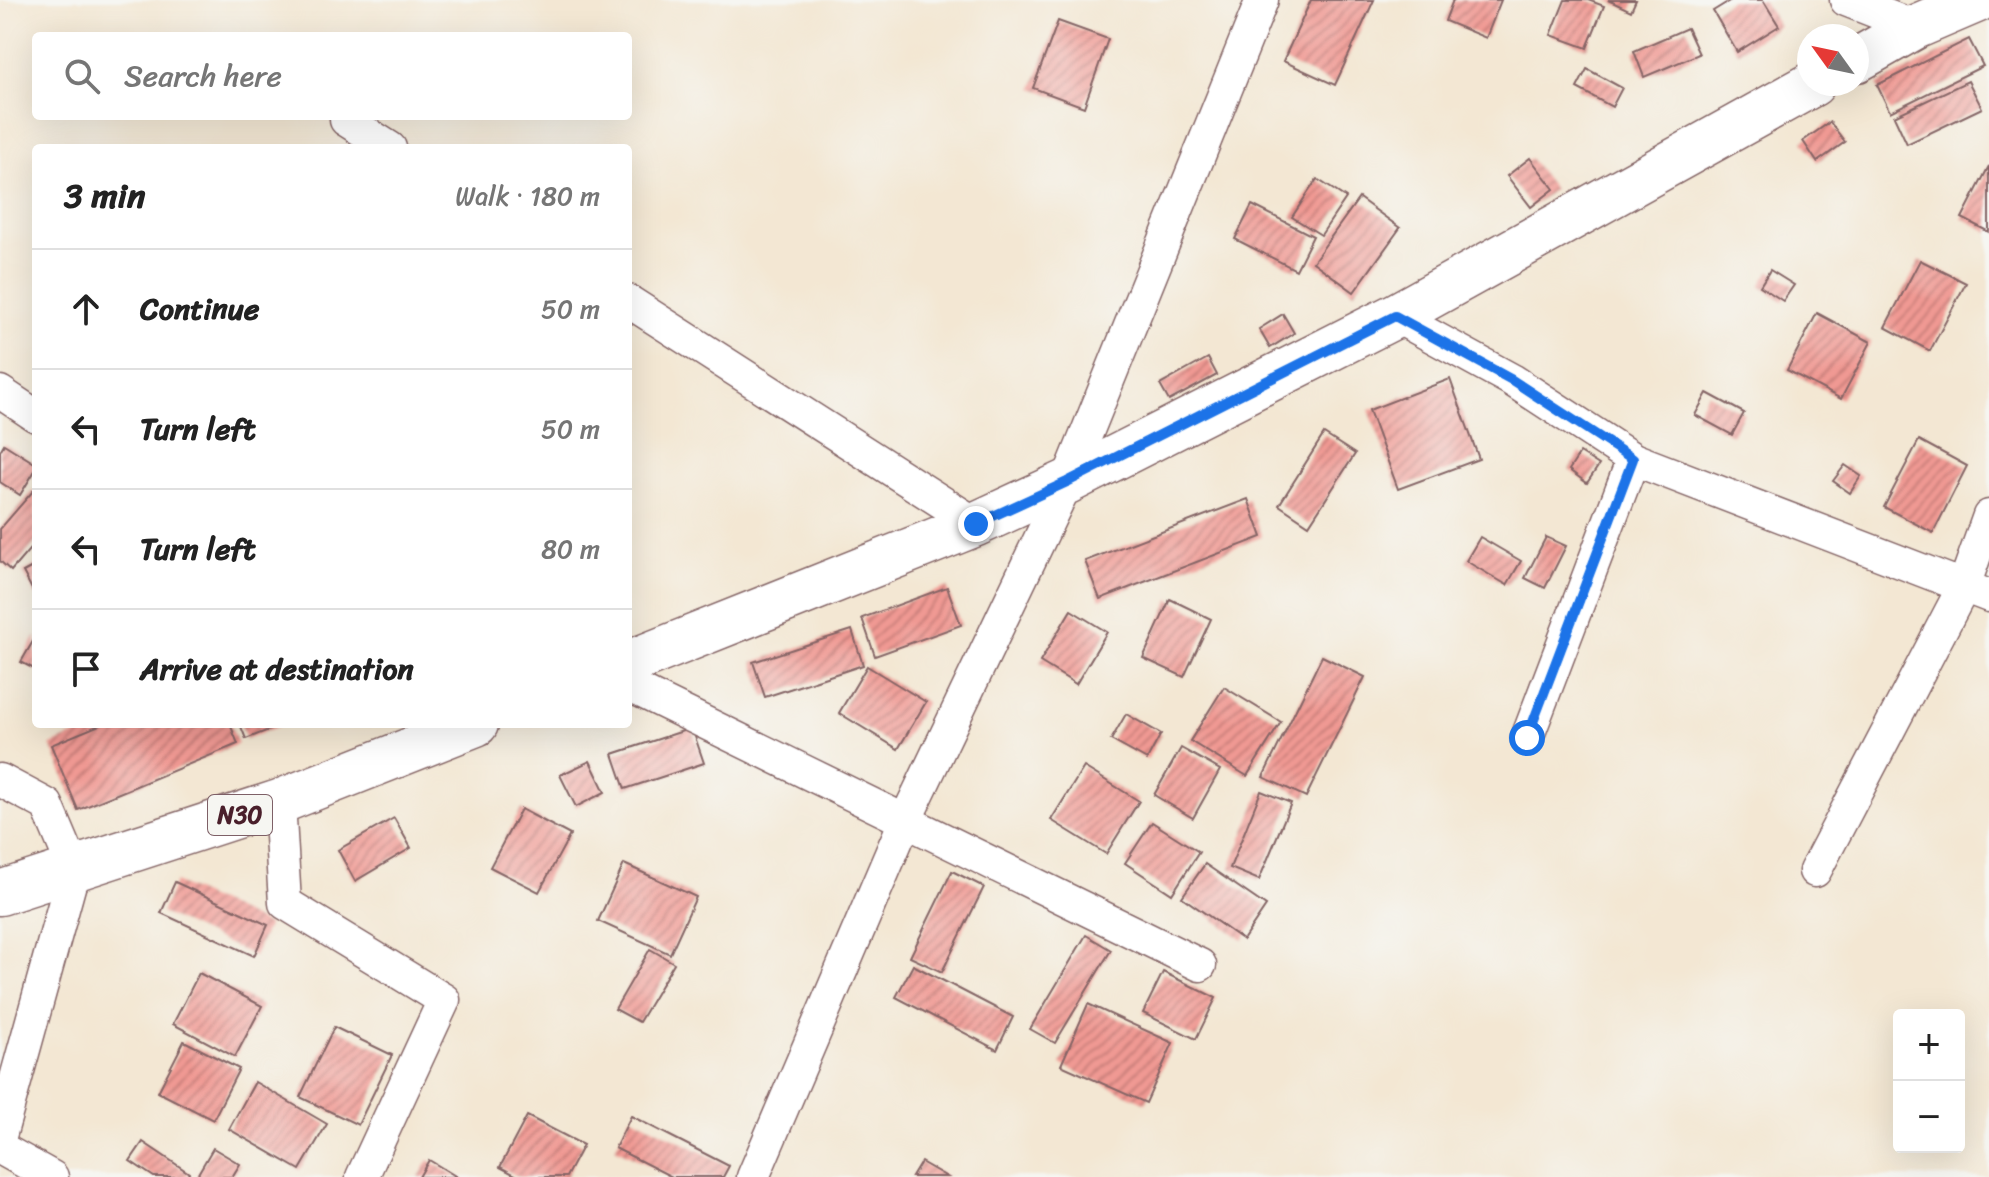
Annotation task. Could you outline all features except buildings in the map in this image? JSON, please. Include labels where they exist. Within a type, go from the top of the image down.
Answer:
[{"type":"main road","points":[[1869,53],[1915,27],[1978,0]]},
{"type":"main road","points":[[632,661],[976,524],[1067,482],[1395,316],[1797,93]]},
{"type":"main road","name":"N30","points":[[0,893],[279,802],[466,728]]},
{"type":"street","points":[[753,1177],[905,821],[1067,482],[1262,0]]},
{"type":"street","points":[[1846,0],[1915,27]]},
{"type":"street","points":[[346,120],[384,144]]},
{"type":"street","points":[[632,304],[976,524]]},
{"type":"street","points":[[1395,316],[1512,380],[1633,459],[1976,591]]},
{"type":"street","points":[[0,392],[32,413]]},
{"type":"street","points":[[1527,738],[1633,459]]},
{"type":"street","points":[[1815,871],[1976,591],[1989,516]]},
{"type":"street","points":[[632,687],[1200,965]]},
{"type":"street","points":[[0,780],[47,805],[74,869],[0,1136]]},
{"type":"street","points":[[279,802],[285,903],[444,1000],[362,1177]]},
{"type":"street","points":[[0,1148],[52,1177]]},
{"type":"route","points":[[976,524],[1067,482],[1395,316],[1512,380],[1633,459],[1527,738]]}]
